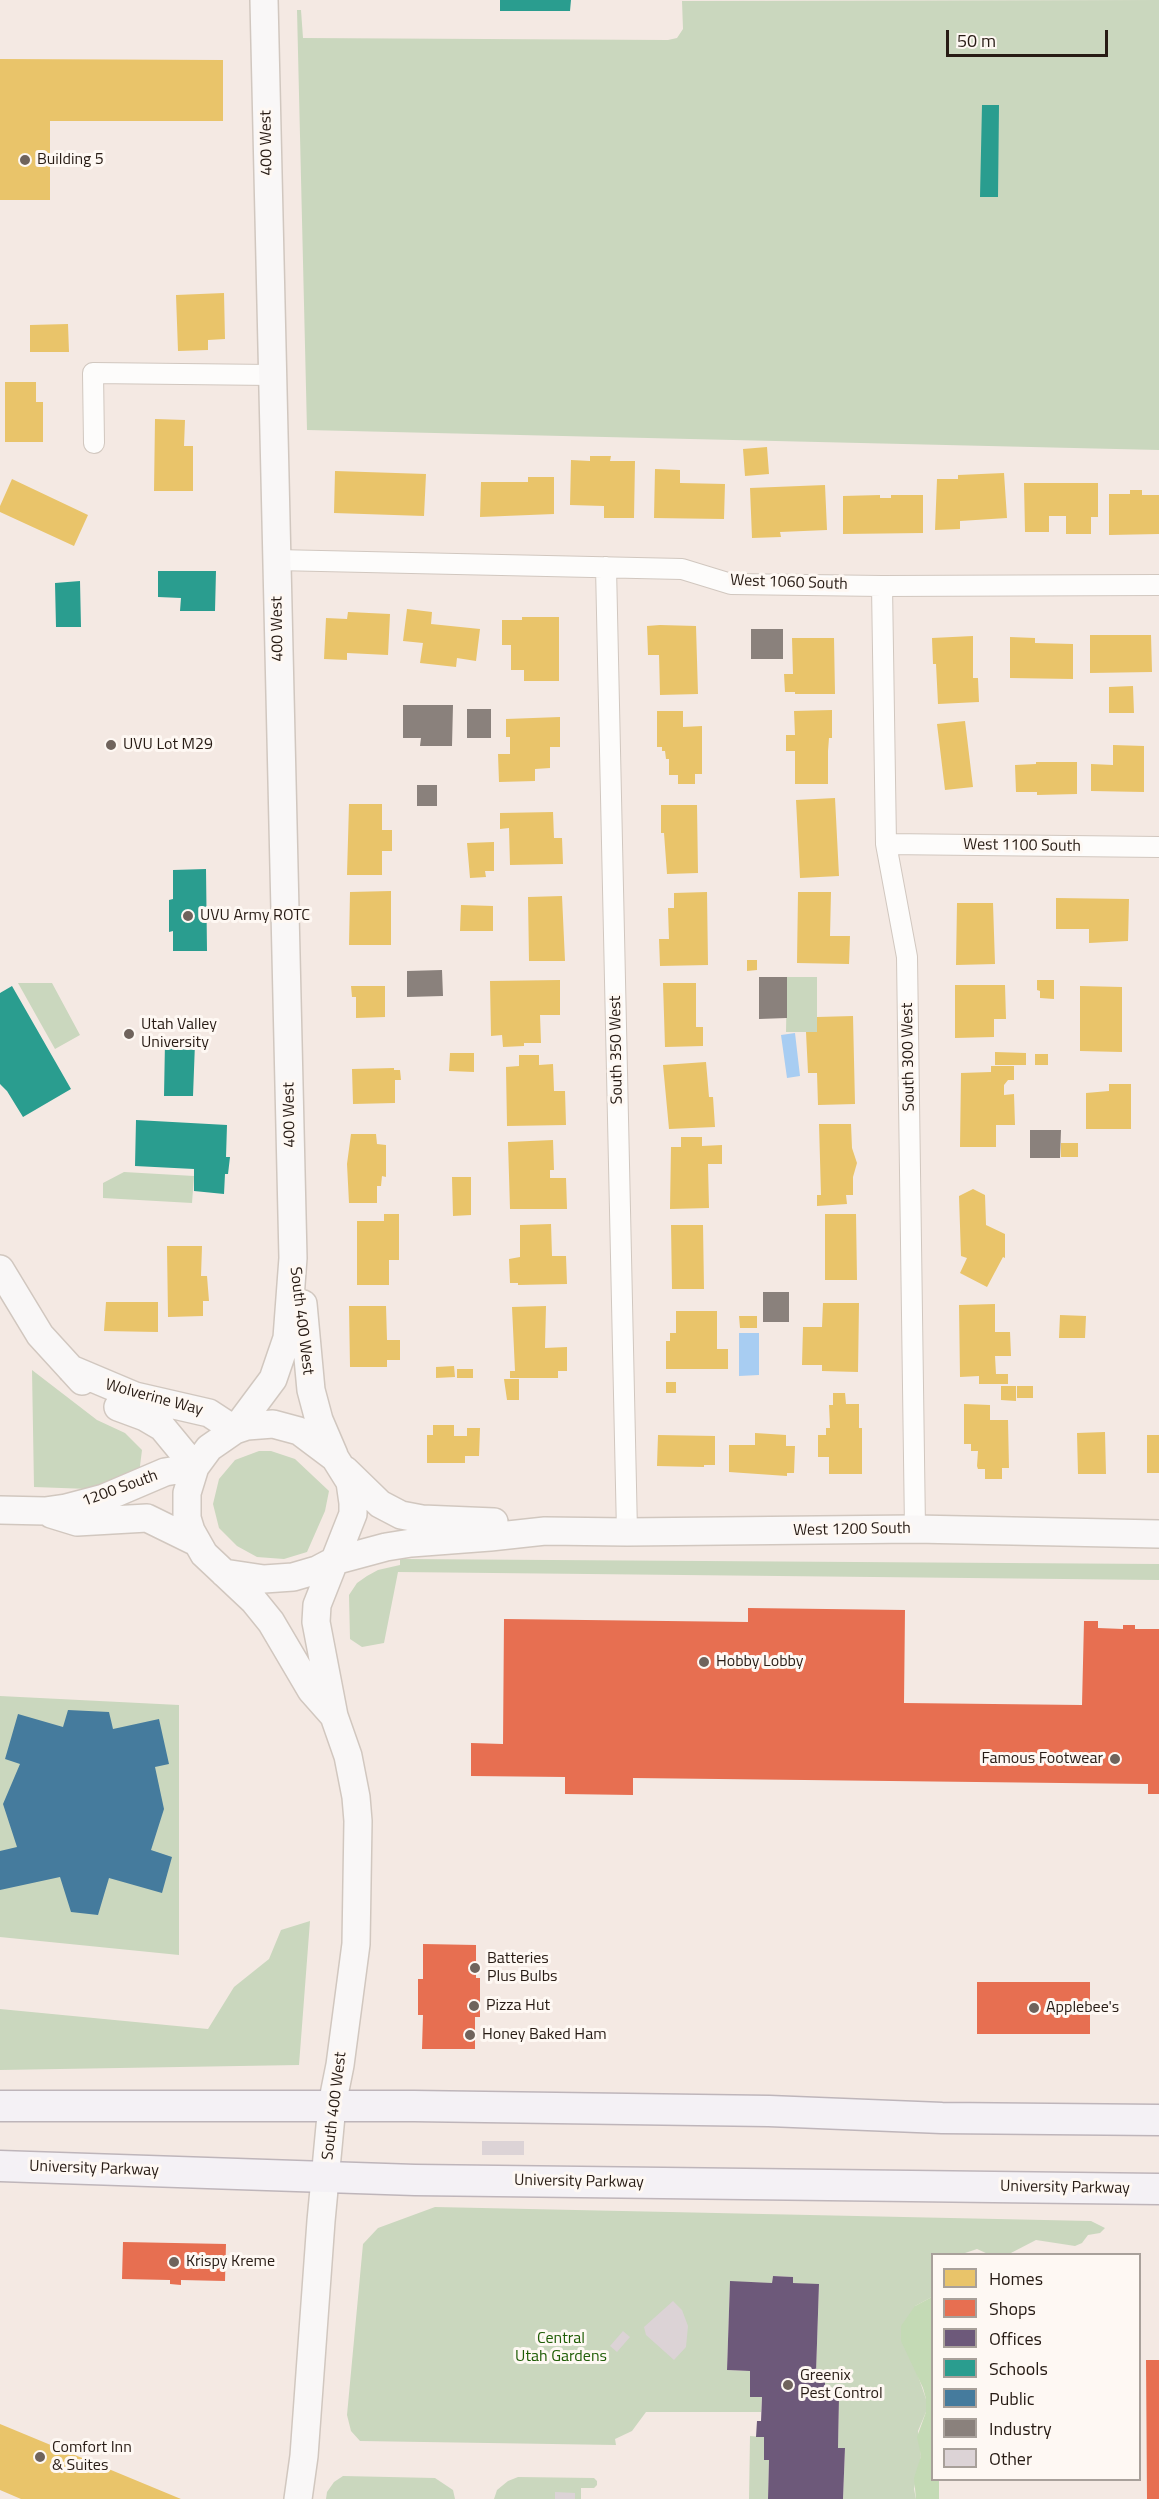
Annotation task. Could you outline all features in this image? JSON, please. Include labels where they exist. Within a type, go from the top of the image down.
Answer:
[{"type":"main road","name":"400 West","points":[[264,0],[293,1258]]},
{"type":"main road","name":"South 400 West","points":[[235,1430],[268,1387],[283,1355],[289,1320],[293,1258]]},
{"type":"main road","name":"South 400 West","points":[[293,1258],[301,1290],[310,1390],[319,1420],[340,1463]]},
{"type":"main road","name":"Wolverine Way","points":[[0,1269],[40,1335],[83,1383],[103,1399],[162,1427],[195,1467]]},
{"type":"main road","name":"Wolverine Way","points":[[71,1369],[135,1396],[209,1413],[235,1430]]},
{"type":"main road","points":[[260,1424],[286,1426],[299,1431],[340,1463],[352,1492],[353,1514],[334,1561],[317,1570],[293,1577],[264,1579],[224,1573],[213,1564],[196,1542],[191,1531],[186,1506],[190,1479],[195,1467],[209,1448],[235,1430],[260,1424]]},
{"type":"main road","name":"West 1200 South","points":[[340,1463],[380,1504],[401,1515],[422,1519],[502,1522],[545,1531]]},
{"type":"main road","name":"1200 South","points":[[0,1510],[45,1511],[87,1503],[165,1472],[195,1467]]},
{"type":"main road","name":"1200 South","points":[[45,1511],[77,1522],[147,1518],[196,1542]]},
{"type":"main road","name":"West 1200 South","points":[[334,1561],[411,1542],[490,1538],[545,1531],[915,1529],[1159,1534]]},
{"type":"main road","name":"South 400 West","points":[[298,2499],[304,2456],[332,2105],[340,2065],[356,1944],[358,1821],[350,1766],[334,1716],[316,1622],[317,1605],[334,1561]]},
{"type":"main road","name":"South 400 West","points":[[224,1573],[254,1601],[271,1622],[311,1690],[334,1716]]},
{"type":"main road","points":[[0,2106],[332,2105],[769,2111],[942,2118],[1159,2120]]},
{"type":"main road","name":"University Parkway","points":[[0,2166],[414,2180],[1159,2189]]},
{"type":"street","points":[[94,443],[93,373],[271,375]]},
{"type":"street","name":"West 1060 South","points":[[276,560],[681,569],[731,584],[1159,585]]},
{"type":"street","name":"South 350 West","points":[[606,567],[627,1532]]},
{"type":"street","name":"South 300 West","points":[[882,586],[886,844],[907,957],[915,1529]]},
{"type":"street","name":"West 1100 South","points":[[886,844],[1159,848]]},
{"type":"green space","points":[[1159,0],[1159,450],[307,430],[297,10],[301,10],[303,38],[668,40],[677,38],[683,29],[682,1]]},
{"type":"green space","points":[[787,977],[817,977],[817,1032],[786,1032]]},
{"type":"green space","points":[[18,983],[52,983],[80,1035],[55,1049]]},
{"type":"green space","points":[[124,1172],[194,1176],[192,1203],[103,1198],[103,1183]]},
{"type":"green space","points":[[32,1370],[97,1420],[125,1433],[142,1450],[139,1474],[116,1490],[34,1487]]},
{"type":"green space","points":[[259,1451],[271,1451],[295,1459],[329,1491],[325,1511],[307,1552],[284,1559],[257,1557],[237,1546],[219,1528],[213,1504],[219,1479],[235,1460]]},
{"type":"green space","points":[[400,1559],[1159,1564],[1159,1580],[398,1572],[384,1643],[362,1647],[350,1639],[349,1595],[357,1583],[378,1570],[400,1565]]},
{"type":"green space","points":[[0,1696],[179,1705],[179,1955],[0,1937]]},
{"type":"green space","points":[[310,1921],[299,2065],[0,2070],[0,2009],[208,2029],[234,1987],[269,1959],[281,1930]]},
{"type":"green space","name":"Central Utah Gardens","points":[[435,2207],[1091,2221],[1105,2228],[1100,2233],[1088,2235],[1082,2243],[1075,2246],[1036,2240],[1011,2253],[986,2253],[977,2249],[965,2253],[931,2253],[931,2298],[915,2306],[917,2373],[926,2399],[926,2412],[918,2431],[921,2456],[914,2489],[916,2499],[843,2499],[845,2448],[838,2448],[839,2398],[825,2397],[825,2373],[816,2373],[819,2285],[793,2283],[792,2277],[773,2276],[772,2283],[730,2282],[727,2370],[750,2371],[750,2397],[762,2397],[761,2412],[646,2412],[632,2431],[615,2439],[616,2445],[360,2441],[351,2431],[347,2415],[363,2244],[378,2228]]},
{"type":"green space","points":[[931,2298],[931,2481],[939,2481],[939,2499],[916,2499],[914,2478],[921,2456],[917,2437],[926,2412],[926,2399],[901,2341],[901,2326],[915,2306]]},
{"type":"green space","points":[[750,2436],[764,2437],[764,2460],[769,2460],[768,2499],[749,2499]]},
{"type":"green space","points":[[343,2476],[435,2478],[453,2490],[455,2499],[326,2499],[327,2492],[334,2482]]},
{"type":"green space","points":[[518,2477],[594,2478],[597,2485],[594,2488],[581,2488],[581,2499],[494,2499],[497,2490],[508,2481]]},
{"type":"water","points":[[795,1033],[800,1076],[787,1078],[781,1035]]},
{"type":"water","points":[[739,1333],[759,1333],[759,1375],[739,1376]]},
{"type":"building: Homes","name":"Building 5","points":[[0,59],[223,60],[223,121],[50,121],[50,200],[0,200]]},
{"type":"building: Homes","points":[[224,293],[225,339],[208,340],[208,350],[178,351],[176,295]]},
{"type":"building: Homes","points":[[68,324],[69,352],[30,352],[30,325]]},
{"type":"building: Homes","points":[[5,382],[36,382],[36,402],[43,402],[43,442],[5,442]]},
{"type":"building: Homes","points":[[155,419],[185,420],[184,446],[193,446],[193,491],[154,491]]},
{"type":"building: Homes","points":[[767,447],[769,474],[745,476],[743,449]]},
{"type":"building: Homes","points":[[590,456],[611,456],[610,461],[635,461],[634,518],[604,518],[604,506],[570,505],[571,460],[590,461]]},
{"type":"building: Homes","points":[[655,469],[680,470],[680,483],[725,484],[724,519],[654,518]]},
{"type":"building: Homes","points":[[335,471],[426,474],[424,516],[334,513]]},
{"type":"building: Homes","points":[[1004,473],[1007,518],[960,521],[960,529],[935,530],[937,479],[958,479],[958,475]]},
{"type":"building: Homes","points":[[528,477],[554,477],[554,514],[480,517],[481,482],[528,482]]},
{"type":"building: Homes","points":[[12,479],[88,515],[74,546],[0,512],[0,506]]},
{"type":"building: Homes","points":[[1024,483],[1098,483],[1098,517],[1091,517],[1091,534],[1066,534],[1066,516],[1049,516],[1049,532],[1025,532]]},
{"type":"building: Homes","points":[[825,485],[827,530],[780,532],[781,537],[752,538],[750,488]]},
{"type":"building: Homes","points":[[1130,490],[1142,490],[1142,495],[1159,495],[1159,534],[1109,535],[1109,494],[1130,494]]},
{"type":"building: Homes","points":[[880,495],[880,498],[891,498],[891,495],[923,495],[923,533],[843,534],[843,496]]},
{"type":"building: Homes","points":[[407,609],[432,612],[431,624],[480,629],[476,661],[457,658],[456,667],[420,663],[423,643],[403,641]]},
{"type":"building: Homes","points":[[348,612],[390,614],[388,655],[347,653],[347,660],[324,659],[326,618],[347,619]]},
{"type":"building: Homes","points":[[522,617],[559,617],[559,681],[524,681],[524,670],[511,670],[511,645],[502,645],[502,620],[522,620]]},
{"type":"building: Homes","points":[[647,626],[696,626],[698,694],[660,695],[659,655],[648,655]]},
{"type":"building: Homes","points":[[1090,635],[1151,635],[1152,672],[1090,673]]},
{"type":"building: Homes","points":[[973,636],[973,678],[978,678],[979,702],[938,704],[932,638]]},
{"type":"building: Homes","points":[[1010,637],[1035,638],[1035,643],[1073,644],[1073,679],[1010,678]]},
{"type":"building: Homes","points":[[792,638],[834,638],[835,694],[785,692],[784,674],[793,674]]},
{"type":"building: Homes","points":[[1133,686],[1134,713],[1109,713],[1109,687]]},
{"type":"building: Homes","points":[[832,710],[828,784],[795,784],[795,751],[786,751],[786,735],[795,735],[794,711]]},
{"type":"building: Homes","points":[[657,711],[683,711],[683,727],[702,726],[702,774],[695,774],[695,784],[678,784],[678,775],[669,775],[669,759],[666,759],[662,747],[657,747]]},
{"type":"building: Homes","points":[[560,717],[560,747],[550,747],[550,768],[535,769],[535,781],[499,782],[498,754],[510,754],[510,737],[506,737],[506,719]]},
{"type":"building: Homes","points":[[965,721],[973,787],[945,790],[937,724]]},
{"type":"building: Homes","points":[[1113,745],[1144,746],[1144,792],[1091,791],[1091,764],[1113,765]]},
{"type":"building: Homes","points":[[1036,762],[1077,762],[1077,794],[1037,795],[1037,792],[1016,792],[1015,765],[1036,764]]},
{"type":"building: Homes","points":[[835,798],[839,876],[800,878],[796,800]]},
{"type":"building: Homes","points":[[349,804],[382,804],[382,830],[392,830],[392,851],[382,851],[382,875],[347,875]]},
{"type":"building: Homes","points":[[661,805],[697,805],[698,873],[667,874],[664,833],[661,833]]},
{"type":"building: Homes","points":[[553,812],[554,838],[562,838],[563,864],[510,865],[509,828],[500,829],[500,813]]},
{"type":"building: Homes","points":[[494,842],[494,871],[485,871],[486,877],[470,878],[467,843]]},
{"type":"building: Homes","points":[[391,891],[391,945],[349,945],[350,892]]},
{"type":"building: Homes","points":[[707,892],[708,965],[660,966],[659,939],[669,939],[668,908],[674,908],[674,893]]},
{"type":"building: Homes","points":[[798,892],[831,892],[830,936],[850,936],[849,964],[797,963]]},
{"type":"building: Homes","points":[[562,896],[565,961],[529,961],[528,897]]},
{"type":"building: Homes","points":[[1056,898],[1129,899],[1128,941],[1089,943],[1089,929],[1056,929]]},
{"type":"building: Homes","points":[[957,903],[993,903],[995,964],[956,965]]},
{"type":"building: Homes","points":[[461,905],[493,906],[493,931],[460,931]]},
{"type":"building: Homes","points":[[747,960],[757,960],[757,970],[747,971]]},
{"type":"building: Homes","points":[[560,980],[560,1015],[540,1015],[541,1043],[503,1047],[502,1035],[491,1036],[490,981]]},
{"type":"building: Homes","points":[[1037,980],[1054,980],[1054,999],[1040,998]]},
{"type":"building: Homes","points":[[663,983],[696,983],[696,1027],[703,1027],[703,1046],[665,1047]]},
{"type":"building: Homes","points":[[955,985],[1005,985],[1006,1019],[994,1019],[994,1037],[955,1038]]},
{"type":"building: Homes","points":[[351,986],[385,986],[385,1017],[356,1018],[356,997],[352,997]]},
{"type":"building: Homes","points":[[1080,986],[1122,987],[1122,1052],[1080,1051]]},
{"type":"building: Homes","points":[[853,1016],[855,1104],[818,1105],[817,1073],[808,1073],[806,1032],[817,1032],[817,1017]]},
{"type":"building: Homes","points":[[995,1052],[1026,1053],[1026,1065],[995,1065]]},
{"type":"building: Homes","points":[[450,1053],[474,1053],[474,1072],[449,1071]]},
{"type":"building: Homes","points":[[1035,1054],[1048,1054],[1048,1065],[1035,1065]]},
{"type":"building: Homes","points":[[519,1055],[539,1055],[539,1065],[553,1064],[554,1091],[565,1091],[566,1125],[507,1126],[506,1067],[519,1066]]},
{"type":"building: Homes","points":[[706,1062],[709,1097],[713,1097],[715,1127],[669,1129],[663,1065]]},
{"type":"building: Homes","points":[[991,1066],[1014,1066],[1014,1080],[1008,1080],[1004,1085],[1004,1095],[1014,1094],[1015,1125],[996,1125],[996,1147],[960,1147],[961,1073],[991,1072]]},
{"type":"building: Homes","points":[[394,1068],[394,1070],[400,1070],[401,1080],[395,1080],[395,1103],[353,1104],[352,1069]]},
{"type":"building: Homes","points":[[1109,1084],[1131,1084],[1131,1129],[1086,1129],[1086,1093],[1109,1091]]},
{"type":"building: Homes","points":[[819,1124],[851,1124],[852,1148],[857,1163],[853,1177],[853,1195],[846,1195],[847,1204],[817,1206],[817,1195],[821,1195]]},
{"type":"building: Homes","points":[[351,1134],[376,1134],[377,1144],[386,1145],[386,1177],[382,1176],[381,1186],[377,1186],[377,1203],[349,1203],[347,1164]]},
{"type":"building: Homes","points":[[681,1137],[702,1137],[702,1146],[722,1145],[722,1164],[708,1164],[709,1208],[670,1209],[671,1147],[681,1147]]},
{"type":"building: Homes","points":[[553,1140],[554,1170],[550,1170],[550,1178],[566,1178],[567,1209],[510,1209],[508,1142]]},
{"type":"building: Homes","points":[[1061,1143],[1078,1143],[1078,1157],[1061,1157]]},
{"type":"building: Homes","points":[[452,1177],[471,1177],[471,1215],[453,1216]]},
{"type":"building: Homes","points":[[973,1189],[985,1195],[986,1225],[1005,1234],[1005,1258],[1003,1257],[987,1287],[960,1273],[967,1258],[961,1256],[959,1196]]},
{"type":"building: Homes","points":[[384,1214],[399,1214],[399,1260],[389,1260],[389,1285],[357,1285],[357,1221],[384,1221]]},
{"type":"building: Homes","points":[[825,1214],[856,1214],[857,1280],[825,1280]]},
{"type":"building: Homes","points":[[551,1224],[552,1256],[566,1256],[567,1284],[518,1285],[518,1283],[510,1283],[509,1259],[520,1257],[520,1225]]},
{"type":"building: Homes","points":[[671,1225],[703,1225],[704,1289],[672,1289]]},
{"type":"building: Homes","points":[[167,1246],[202,1246],[201,1276],[207,1276],[209,1301],[203,1301],[203,1316],[168,1317]]},
{"type":"building: Homes","points":[[106,1302],[158,1302],[158,1332],[104,1331]]},
{"type":"building: Homes","points":[[823,1303],[859,1303],[858,1372],[822,1371],[822,1365],[802,1365],[803,1327],[822,1327]]},
{"type":"building: Homes","points":[[995,1304],[995,1332],[1010,1332],[1011,1356],[995,1356],[996,1374],[1008,1374],[1008,1384],[979,1384],[979,1376],[960,1377],[959,1305]]},
{"type":"building: Homes","points":[[349,1306],[386,1306],[387,1340],[400,1340],[400,1360],[387,1360],[387,1367],[350,1367]]},
{"type":"building: Homes","points":[[546,1306],[545,1348],[567,1347],[567,1371],[558,1371],[558,1378],[510,1378],[510,1371],[515,1371],[512,1307]]},
{"type":"building: Homes","points":[[676,1311],[717,1311],[717,1349],[728,1349],[728,1369],[666,1369],[666,1341],[670,1341],[670,1333],[676,1333]]},
{"type":"building: Homes","points":[[1060,1315],[1086,1316],[1085,1338],[1059,1338]]},
{"type":"building: Homes","points":[[739,1316],[757,1316],[757,1328],[740,1328]]},
{"type":"building: Homes","points":[[454,1366],[455,1377],[436,1378],[436,1367]]},
{"type":"building: Homes","points":[[457,1369],[473,1369],[473,1378],[457,1378]]},
{"type":"building: Homes","points":[[504,1379],[519,1379],[519,1400],[507,1400]]},
{"type":"building: Homes","points":[[666,1382],[676,1382],[676,1393],[666,1393]]},
{"type":"building: Homes","points":[[1001,1386],[1016,1386],[1016,1401],[1001,1400]]},
{"type":"building: Homes","points":[[1017,1386],[1033,1386],[1033,1398],[1017,1398]]},
{"type":"building: Homes","points":[[833,1393],[845,1393],[846,1404],[859,1404],[859,1428],[862,1428],[862,1474],[829,1474],[829,1457],[818,1457],[818,1435],[826,1435],[826,1428],[830,1428],[829,1405],[833,1405]]},
{"type":"building: Homes","points":[[964,1404],[990,1405],[990,1420],[1008,1420],[1009,1468],[1002,1468],[1002,1479],[985,1479],[985,1469],[978,1469],[977,1466],[978,1451],[971,1451],[971,1444],[964,1444]]},
{"type":"building: Homes","points":[[433,1425],[454,1425],[454,1436],[467,1436],[467,1428],[480,1428],[479,1456],[465,1456],[465,1463],[427,1463],[427,1435],[433,1435]]},
{"type":"building: Homes","points":[[1105,1432],[1106,1474],[1078,1474],[1077,1433]]},
{"type":"building: Homes","points":[[755,1433],[786,1435],[786,1446],[795,1446],[794,1473],[787,1473],[787,1476],[729,1472],[729,1445],[755,1445]]},
{"type":"building: Homes","points":[[658,1435],[715,1436],[715,1465],[704,1465],[704,1467],[657,1466]]},
{"type":"building: Homes","points":[[1147,1435],[1159,1435],[1159,1473],[1147,1473]]},
{"type":"building: Homes","name":"Comfort Inn & Suites","points":[[0,2424],[181,2499],[21,2499],[0,2490]]},
{"type":"building: Shops","name":"Hobby Lobby","points":[[748,1608],[905,1610],[904,1703],[1082,1705],[1084,1621],[1098,1621],[1098,1628],[1123,1629],[1123,1625],[1135,1625],[1135,1629],[1159,1629],[1159,1794],[1148,1794],[1148,1784],[633,1778],[633,1795],[565,1794],[565,1777],[471,1776],[471,1743],[503,1744],[504,1619],[748,1622]]},
{"type":"building: Shops","points":[[423,1944],[476,1945],[476,1978],[480,1978],[480,2017],[475,2017],[475,2049],[422,2049],[423,2015],[418,2015],[418,1979],[423,1979]]},
{"type":"building: Shops","name":"Applebee's","points":[[977,1982],[1090,1982],[1090,2034],[977,2034]]},
{"type":"building: Shops","name":"Krispy Kreme","points":[[123,2242],[226,2244],[225,2281],[181,2280],[181,2285],[170,2284],[170,2280],[122,2279]]},
{"type":"building: Shops","points":[[1146,2360],[1159,2360],[1159,2499],[1147,2499]]},
{"type":"building: Offices","name":"Greenix Pest Control","points":[[773,2276],[793,2277],[793,2283],[819,2284],[816,2373],[825,2373],[825,2397],[839,2398],[838,2448],[845,2448],[843,2499],[768,2499],[769,2460],[764,2460],[764,2437],[756,2437],[757,2421],[761,2421],[762,2397],[750,2397],[750,2371],[727,2370],[730,2281],[772,2283]]},
{"type":"building: Schools","points":[[500,0],[571,0],[570,11],[500,11]]},
{"type":"building: Schools","points":[[982,105],[999,105],[998,197],[980,197]]},
{"type":"building: Schools","points":[[158,571],[216,571],[215,611],[180,611],[181,598],[158,597]]},
{"type":"building: Schools","points":[[80,581],[81,627],[56,627],[55,583]]},
{"type":"building: Schools","name":"UVU Army ROTC","points":[[206,869],[207,951],[173,951],[173,931],[169,932],[169,900],[173,899],[173,870]]},
{"type":"building: Schools","points":[[12,986],[71,1089],[23,1117],[0,1084],[0,993]]},
{"type":"building: Schools","points":[[165,1042],[195,1043],[193,1096],[164,1096]]},
{"type":"building: Schools","points":[[136,1120],[227,1125],[226,1157],[230,1157],[228,1174],[225,1174],[224,1194],[194,1191],[194,1169],[135,1166]]},
{"type":"building: Public","points":[[68,1710],[109,1712],[113,1729],[159,1719],[169,1764],[155,1767],[164,1809],[151,1850],[172,1857],[162,1893],[109,1878],[98,1915],[71,1912],[60,1877],[0,1890],[0,1851],[17,1847],[3,1804],[20,1764],[5,1759],[18,1714],[63,1727]]},
{"type":"building: Industry","points":[[751,629],[783,629],[783,659],[751,659]]},
{"type":"building: Industry","points":[[403,705],[453,705],[452,746],[420,746],[421,738],[403,738]]},
{"type":"building: Industry","points":[[467,709],[491,709],[491,738],[467,738]]},
{"type":"building: Industry","points":[[417,785],[437,785],[437,806],[417,806]]},
{"type":"building: Industry","points":[[442,970],[443,996],[407,997],[407,971]]},
{"type":"building: Industry","points":[[759,977],[787,977],[787,1018],[759,1019]]},
{"type":"building: Industry","points":[[1030,1130],[1061,1130],[1060,1158],[1030,1158]]},
{"type":"building: Industry","points":[[763,1292],[789,1292],[789,1322],[763,1322]]},
{"type":"building: Other","points":[[482,2141],[524,2141],[524,2155],[482,2155]]},
{"type":"building: Other","points":[[673,2301],[682,2310],[688,2326],[686,2347],[674,2360],[646,2335],[644,2327]]},
{"type":"building: Other","points":[[623,2331],[630,2337],[617,2352],[610,2346]]},
{"type":"building: Other","points":[[555,2492],[575,2493],[575,2499],[555,2499]]},
{"type":"place","name":"Building 5","points":[[25,160]]},
{"type":"place","name":"UVU Lot M29","points":[[111,745]]},
{"type":"place","name":"UVU Army ROTC","points":[[188,916]]},
{"type":"place","name":"Utah Valley University","points":[[129,1034]]},
{"type":"place","name":"Hobby Lobby","points":[[704,1662]]},
{"type":"place","name":"Famous Footwear","points":[[1115,1759]]},
{"type":"place","name":"Batteries Plus Bulbs","points":[[475,1968]]},
{"type":"place","name":"Pizza Hut","points":[[474,2006]]},
{"type":"place","name":"Applebee's","points":[[1034,2008]]},
{"type":"place","name":"Honey Baked Ham","points":[[470,2035]]},
{"type":"place","name":"Krispy Kreme","points":[[174,2262]]},
{"type":"place","name":"Greenix Pest Control","points":[[788,2385]]},
{"type":"place","name":"Comfort Inn & Suites","points":[[40,2457]]}]
